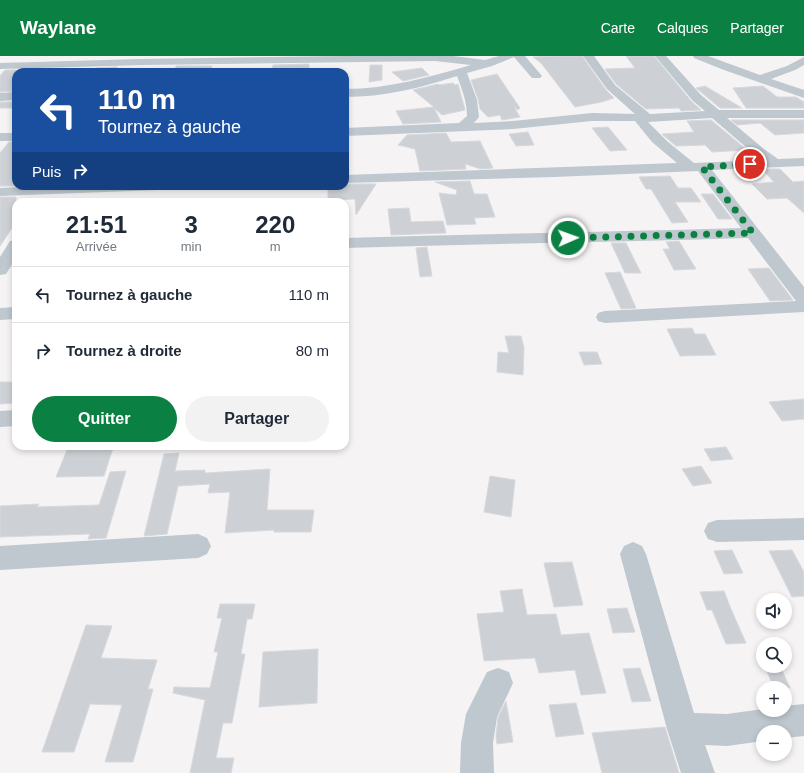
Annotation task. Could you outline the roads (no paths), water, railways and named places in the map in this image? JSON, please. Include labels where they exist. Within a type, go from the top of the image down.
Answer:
[{"type":"street","points":[[349,93],[363,93],[406,85],[461,72],[510,56]]},
{"type":"street","points":[[519,56],[536,76]]},
{"type":"street","points":[[588,56],[611,87],[643,118],[645,128],[667,150],[697,168],[753,233],[796,277],[804,299]]},
{"type":"street","points":[[660,56],[697,98],[731,129],[775,163]]},
{"type":"street","points":[[698,56],[804,94]]},
{"type":"street","points":[[0,66],[65,68],[134,63],[435,57],[488,64]]},
{"type":"street","points":[[348,68],[349,58]]},
{"type":"street","points":[[787,58],[802,62]]},
{"type":"street","points":[[761,79],[791,68],[802,62]]},
{"type":"street","points":[[461,72],[468,88],[474,109],[473,117],[464,126]]},
{"type":"street","points":[[0,97],[12,96]]},
{"type":"street","points":[[349,132],[513,125],[592,117],[643,118],[716,114],[804,114]]},
{"type":"street","points":[[0,137],[12,137]]},
{"type":"street","points":[[349,179],[546,174],[627,169],[697,168],[804,162]]},
{"type":"street","points":[[0,192],[50,193],[96,190]]},
{"type":"street","points":[[349,243],[531,237],[568,238],[753,233]]},
{"type":"street","points":[[0,270],[11,252]]},
{"type":"street","points":[[605,318],[804,306]]},
{"type":"street","points":[[0,314],[12,313]]},
{"type":"street","points":[[0,419],[12,418]]},
{"type":"street","points":[[717,530],[804,529]]},
{"type":"street","points":[[0,558],[198,546]]},
{"type":"street","points":[[633,554],[683,729],[698,773]]},
{"type":"street","points":[[478,773],[477,743],[482,714],[498,683]]},
{"type":"street","points":[[683,729],[727,730],[804,720]]}]
